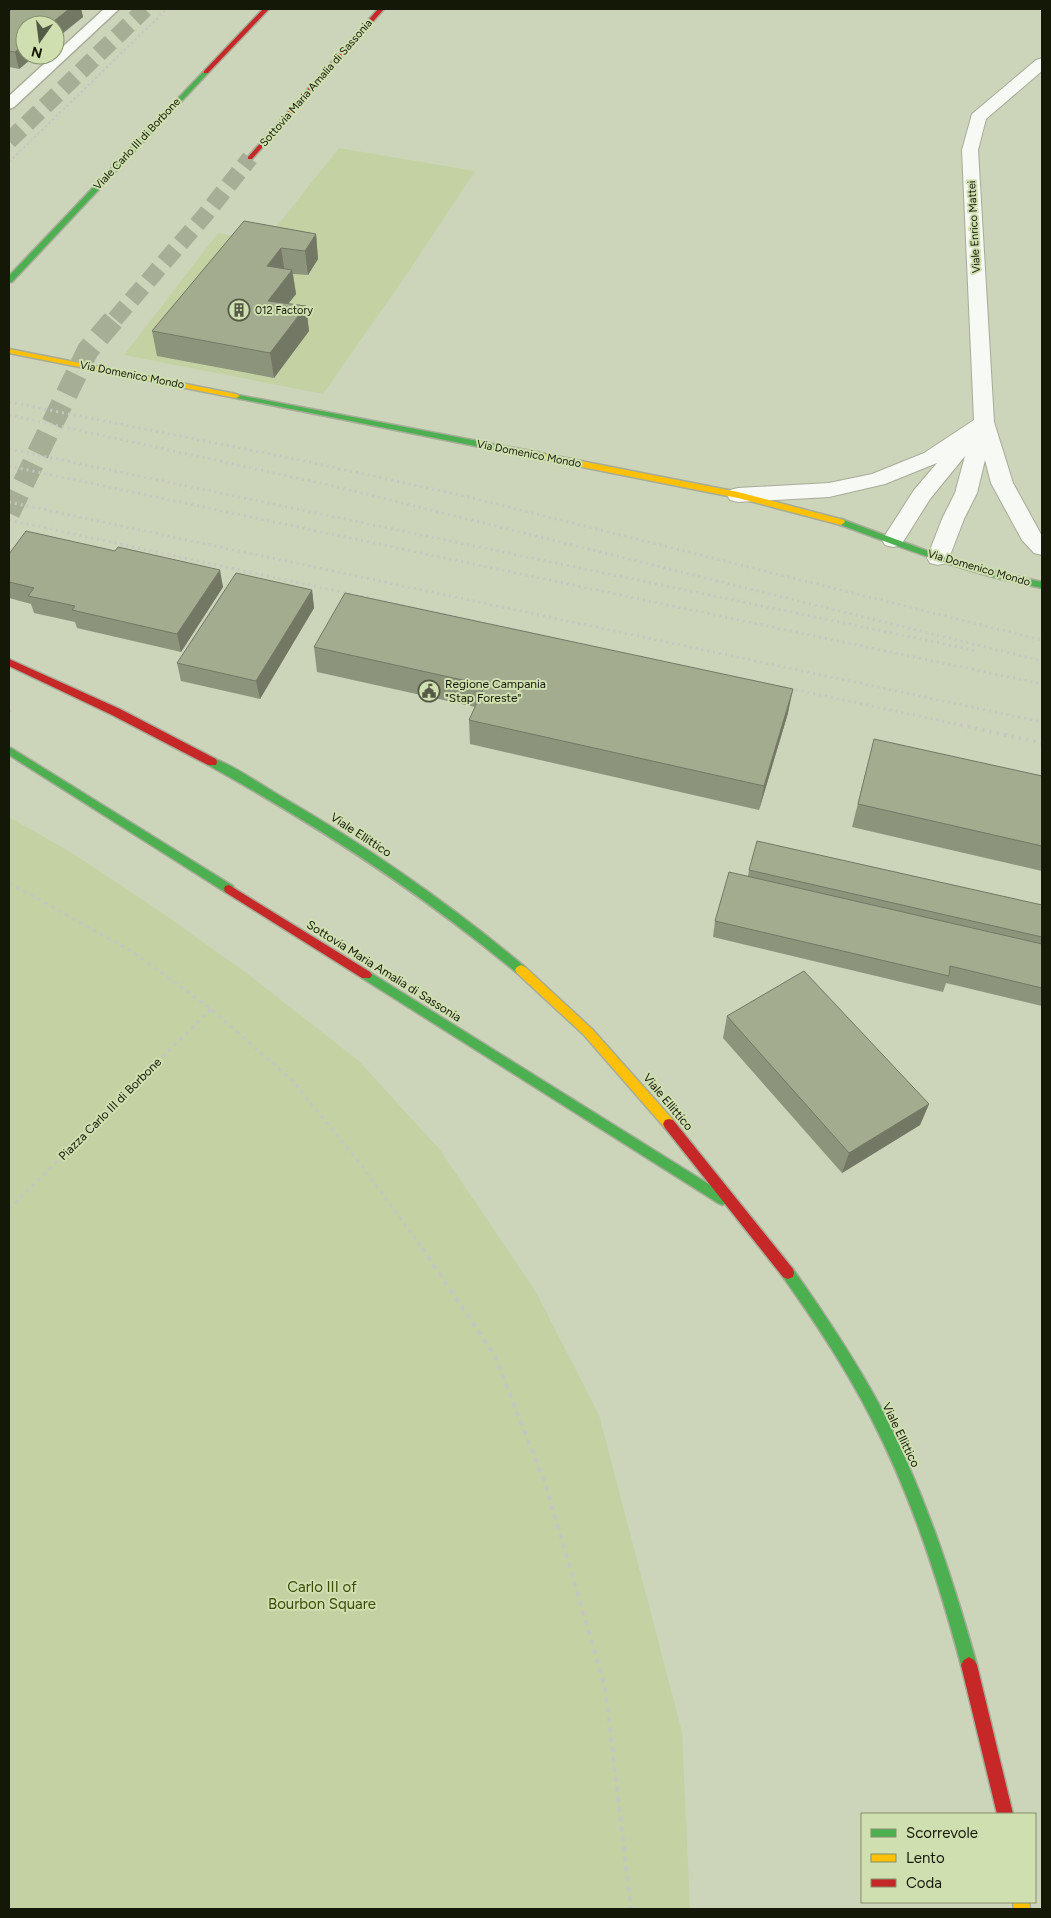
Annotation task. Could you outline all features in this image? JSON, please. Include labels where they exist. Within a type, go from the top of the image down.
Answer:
[{"type":"main road","name":"Viale Carlo III di Borbone","points":[[9,280],[266,9]]},
{"type":"main road","name":"Sottovia Maria Amalia di Sassonia","points":[[250,158],[381,9]]},
{"type":"main road","name":"Via Domenico Mondo","points":[[9,351],[738,495],[845,523],[938,558],[1004,577],[1042,585]]},
{"type":"main road","name":"Viale Ellittico","points":[[9,662],[150,728],[269,794],[380,864],[509,958],[583,1026],[656,1109],[742,1212],[815,1310],[865,1394],[903,1468],[944,1578],[962,1638],[1005,1813]]},
{"type":"main road","name":"Sottovia Maria Amalia di Sassonia","points":[[11,752],[742,1212]]},
{"type":"street","name":"Viale Enrico Mattei","points":[[1042,63],[1008,90],[978,118],[970,150],[984,422],[1002,483],[1033,540],[1042,548]]},
{"type":"street","name":"Viale Enrico Mattei","points":[[938,558],[953,519],[966,493],[984,422]]},
{"type":"street","points":[[738,495],[829,490],[878,479],[931,458],[984,422]]},
{"type":"street","points":[[893,540],[938,473],[984,422]]},
{"type":"lane","points":[[9,104],[112,9]]},
{"type":"path","points":[[9,162],[167,9]]},
{"type":"path","points":[[9,712],[13,708]]},
{"type":"path","points":[[9,883],[133,952],[211,1009],[298,1087],[367,1174],[424,1251],[495,1356],[546,1486],[605,1687],[631,1909]]},
{"type":"path","name":"Piazza Carlo III di Borbone","points":[[9,1209],[211,1009]]},
{"type":"green space","points":[[339,148],[475,171],[407,274],[323,394],[124,355],[218,233],[265,241]]},
{"type":"green space","name":"Carlo III of Bourbon Square","points":[[9,817],[72,853],[158,910],[245,972],[359,1061],[440,1150],[536,1292],[599,1415],[682,1732],[690,1909],[9,1909]]},
{"type":"building","points":[[12,9],[69,9],[62,15],[15,15],[15,52],[9,51],[9,11]]},
{"type":"building","name":"012 Factory","points":[[244,221],[316,234],[305,251],[281,248],[267,266],[292,270],[268,301],[306,306],[270,353],[152,331]]},
{"type":"building","points":[[26,531],[115,551],[118,547],[220,570],[177,634],[72,610],[75,606],[28,596],[34,588],[9,582],[9,554]]},
{"type":"building","points":[[236,573],[312,590],[256,681],[177,663]]},
{"type":"building","points":[[345,593],[793,689],[764,786],[469,720],[485,685],[314,647]]},
{"type":"building","points":[[874,739],[1042,776],[1042,846],[858,804]]},
{"type":"building","points":[[757,841],[1042,905],[1042,937],[749,870]]},
{"type":"building","points":[[729,872],[1042,944],[1042,988],[950,966],[949,976],[715,921]]},
{"type":"building","points":[[804,971],[929,1104],[849,1153],[727,1016]]},
{"type":"tunnel","points":[[9,141],[145,9]]},
{"type":"tunnel","points":[[115,319],[205,215],[250,158]]},
{"type":"tunnel","points":[[9,513],[88,350],[116,317]]},
{"type":"railway","points":[[9,402],[300,460],[464,496],[1042,640]]},
{"type":"railway","points":[[9,415],[329,485],[1042,661]]},
{"type":"railway","points":[[9,449],[978,651]]},
{"type":"railway","points":[[9,466],[1042,684]]},
{"type":"railway","points":[[9,502],[1042,722]]},
{"type":"railway","points":[[9,520],[558,639]]},
{"type":"railway","points":[[778,686],[965,726]]},
{"type":"railway","points":[[960,725],[1042,743]]},
{"type":"traffic: fast","points":[[9,280],[206,72]]},
{"type":"traffic: fast","points":[[236,396],[530,454]]},
{"type":"traffic: fast","points":[[841,522],[938,558],[1004,577],[1042,585]]},
{"type":"traffic: fast","points":[[11,752],[229,889]]},
{"type":"traffic: fast","points":[[212,762],[293,808],[372,858],[448,912],[521,970]]},
{"type":"traffic: fast","points":[[366,975],[722,1199]]},
{"type":"traffic: fast","points":[[788,1273],[849,1365],[875,1412],[898,1460],[919,1509],[937,1559],[969,1665]]},
{"type":"traffic: slow","points":[[9,351],[236,396]]},
{"type":"traffic: slow","points":[[530,454],[738,495],[841,522]]},
{"type":"traffic: slow","points":[[521,970],[588,1032],[669,1124]]},
{"type":"traffic: slow","points":[[1021,1903],[1022,1909]]},
{"type":"traffic: jam","points":[[206,72],[266,9]]},
{"type":"traffic: jam","points":[[250,158],[381,9]]},
{"type":"traffic: jam","points":[[9,662],[116,712],[212,762]]},
{"type":"traffic: jam","points":[[229,889],[366,975]]},
{"type":"traffic: jam","points":[[669,1124],[788,1273]]},
{"type":"traffic: jam","points":[[969,1665],[1005,1813]]},
{"type":"place","name":"012 Factory","points":[[239,310]]},
{"type":"place","name":"Regione Campania \"Stap Foreste\"","points":[[429,691]]}]
